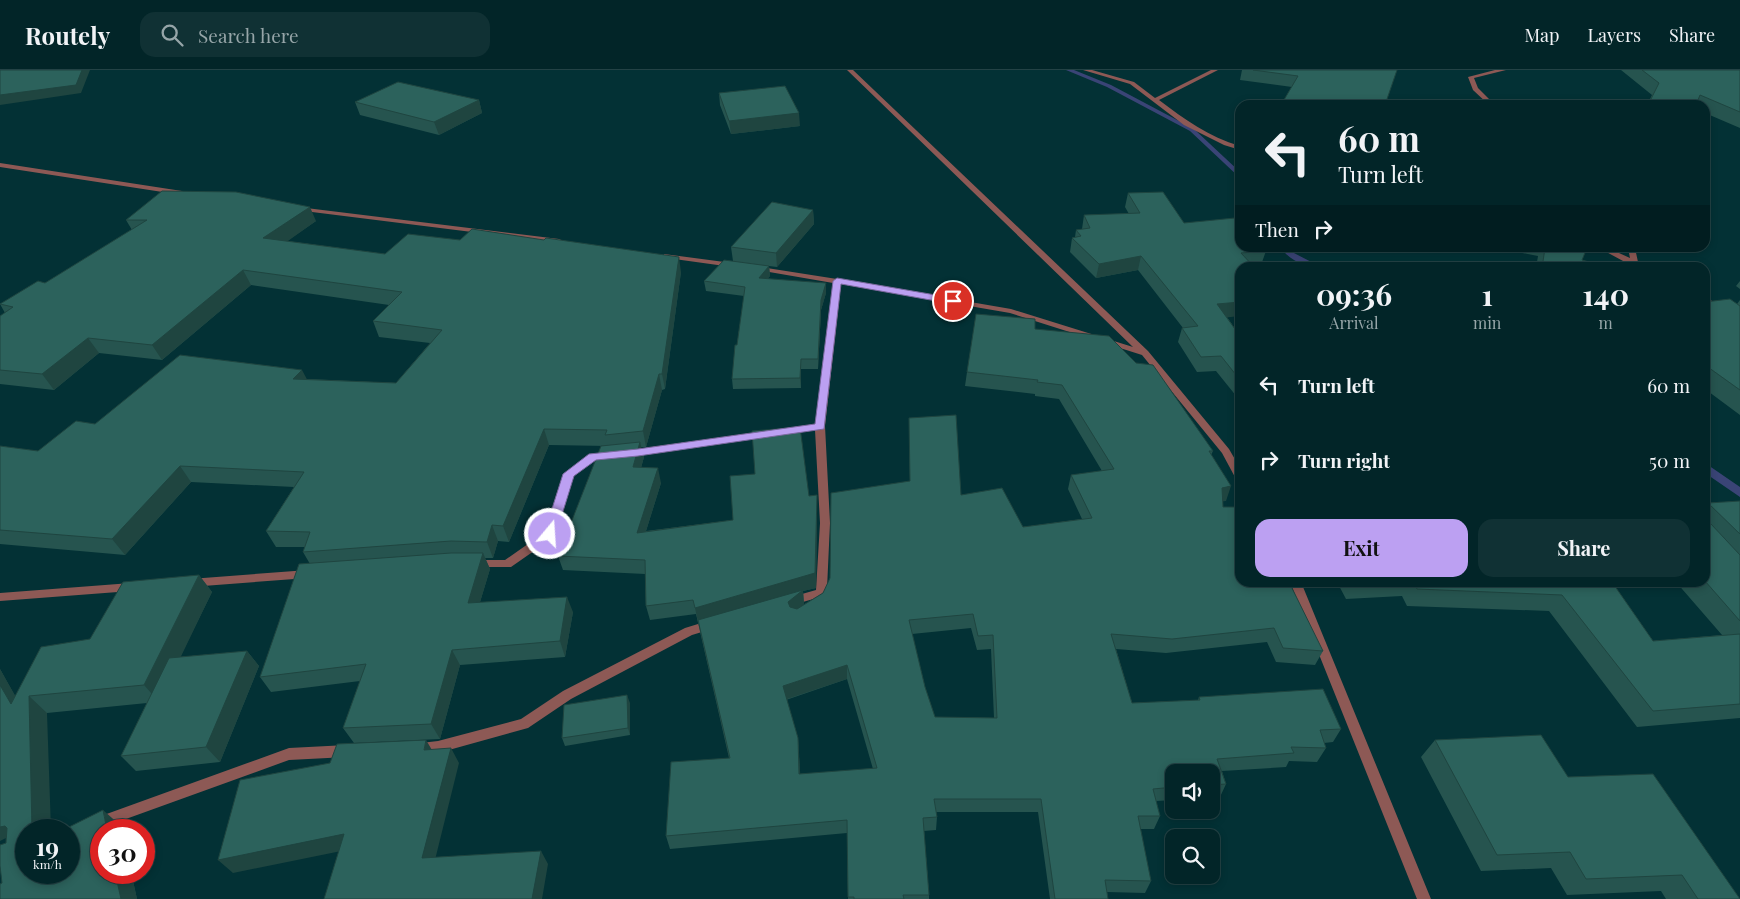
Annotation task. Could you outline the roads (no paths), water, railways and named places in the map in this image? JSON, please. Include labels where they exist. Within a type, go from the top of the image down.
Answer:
[{"type":"street","points":[[850,70],[1145,353],[1226,450],[1235,467]]},
{"type":"street","points":[[1086,70],[1132,83],[1186,124],[1235,147]]},
{"type":"street","points":[[1155,100],[1216,70]]},
{"type":"street","points":[[1487,100],[1475,89],[1471,77],[1503,70]]},
{"type":"street","points":[[0,165],[189,194]]},
{"type":"street","points":[[287,208],[564,241]]},
{"type":"street","points":[[1611,252],[1632,262]]},
{"type":"street","points":[[663,255],[742,266]]},
{"type":"street","points":[[752,267],[1011,311],[1145,353]]},
{"type":"street","points":[[814,605],[819,603],[823,592],[825,523],[820,426],[837,281]]},
{"type":"street","points":[[1710,302],[1740,325]]},
{"type":"street","points":[[468,563],[507,564],[550,534],[569,474],[593,456],[638,453],[820,426]]},
{"type":"street","points":[[179,584],[319,574]]},
{"type":"street","points":[[0,597],[140,586]]},
{"type":"street","points":[[1297,587],[1424,899]]},
{"type":"street","points":[[775,606],[823,592]]},
{"type":"street","points":[[408,748],[438,747],[524,724],[567,695],[690,631],[728,620]]},
{"type":"street","points":[[87,828],[289,754],[359,751]]},
{"type":"waterway","points":[[1069,70],[1109,86],[1192,130],[1235,171]]},
{"type":"waterway","points":[[1288,252],[1306,262]]},
{"type":"waterway","points":[[1710,471],[1740,493]]}]
